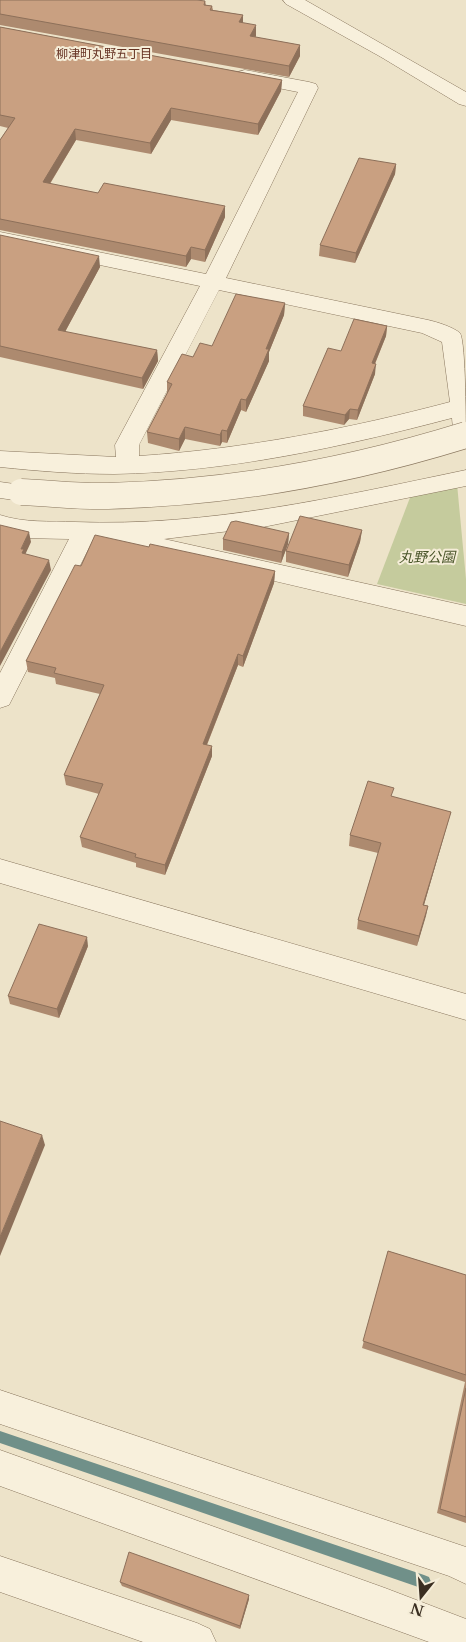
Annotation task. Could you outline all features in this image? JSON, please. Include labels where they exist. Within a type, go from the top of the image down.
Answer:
[{"type":"street","points":[[292,0],[388,53],[466,100]]},
{"type":"street","points":[[128,465],[127,445],[213,282],[309,88],[222,72]]},
{"type":"street","points":[[0,238],[428,327],[452,338],[466,440]]},
{"type":"street","points":[[0,460],[59,464],[128,465],[224,457],[325,440],[462,407]]},
{"type":"street","points":[[10,491],[107,496],[202,490],[304,478],[405,454],[466,435]]},
{"type":"street","points":[[85,532],[160,530],[275,518],[466,478]]},
{"type":"street","points":[[0,524],[85,532],[216,558],[466,616]]},
{"type":"street","points":[[0,698],[85,532]]},
{"type":"street","points":[[0,871],[466,1007]]},
{"type":"street","points":[[0,1406],[457,1561],[466,1566]]},
{"type":"street","points":[[0,1468],[385,1606],[462,1638]]},
{"type":"street","points":[[0,1574],[197,1642]]},
{"type":"green space","name":"丸野公園","points":[[457,484],[466,579],[466,604],[377,584],[411,495]]},
{"type":"building","points":[[0,0],[205,1],[204,5],[212,6],[210,10],[243,15],[239,22],[256,25],[250,36],[300,45],[289,66],[0,14]]},
{"type":"building","points":[[0,27],[282,80],[258,124],[171,108],[150,143],[75,129],[43,182],[98,193],[104,183],[225,206],[205,250],[191,247],[186,256],[0,219],[0,140],[15,118],[0,115]]},
{"type":"building","points":[[359,158],[396,164],[356,253],[320,245]]},
{"type":"building","points":[[0,235],[99,256],[58,330],[157,350],[142,378],[0,346]]},
{"type":"building","points":[[236,294],[285,303],[266,349],[269,349],[251,391],[246,400],[241,399],[227,431],[222,430],[220,435],[185,427],[179,439],[147,432],[172,384],[167,382],[182,354],[193,357],[200,343],[212,346]]},
{"type":"building","points":[[354,319],[387,326],[372,363],[376,364],[358,410],[350,409],[345,415],[303,406],[328,348],[341,351]]},
{"type":"building","points":[[300,516],[362,530],[349,565],[286,551]]},
{"type":"building","points":[[236,521],[289,533],[282,552],[223,539],[231,522]]},
{"type":"building","points":[[0,525],[29,532],[21,549],[24,549],[22,553],[49,560],[0,652]]},
{"type":"building","points":[[95,535],[149,547],[150,544],[275,571],[243,656],[238,654],[203,744],[212,746],[165,865],[135,857],[136,854],[80,837],[103,784],[64,775],[104,685],[54,673],[56,668],[26,661],[75,565],[81,566]]},
{"type":"building","points":[[368,781],[394,788],[391,796],[451,812],[423,905],[428,906],[419,936],[358,920],[381,843],[350,835]]},
{"type":"building","points":[[39,924],[87,937],[57,1009],[8,996]]},
{"type":"building","points":[[0,1121],[42,1135],[0,1237]]},
{"type":"building","points":[[388,1251],[466,1275],[466,1375],[363,1341]]},
{"type":"building","points":[[466,1388],[466,1517],[440,1509]]},
{"type":"building","points":[[129,1552],[249,1595],[240,1626],[120,1582]]},
{"type":"waterway","points":[[0,1437],[424,1582]]},
{"type":"district","name":"柳津町丸野五丁目","points":[[104,53]]}]
